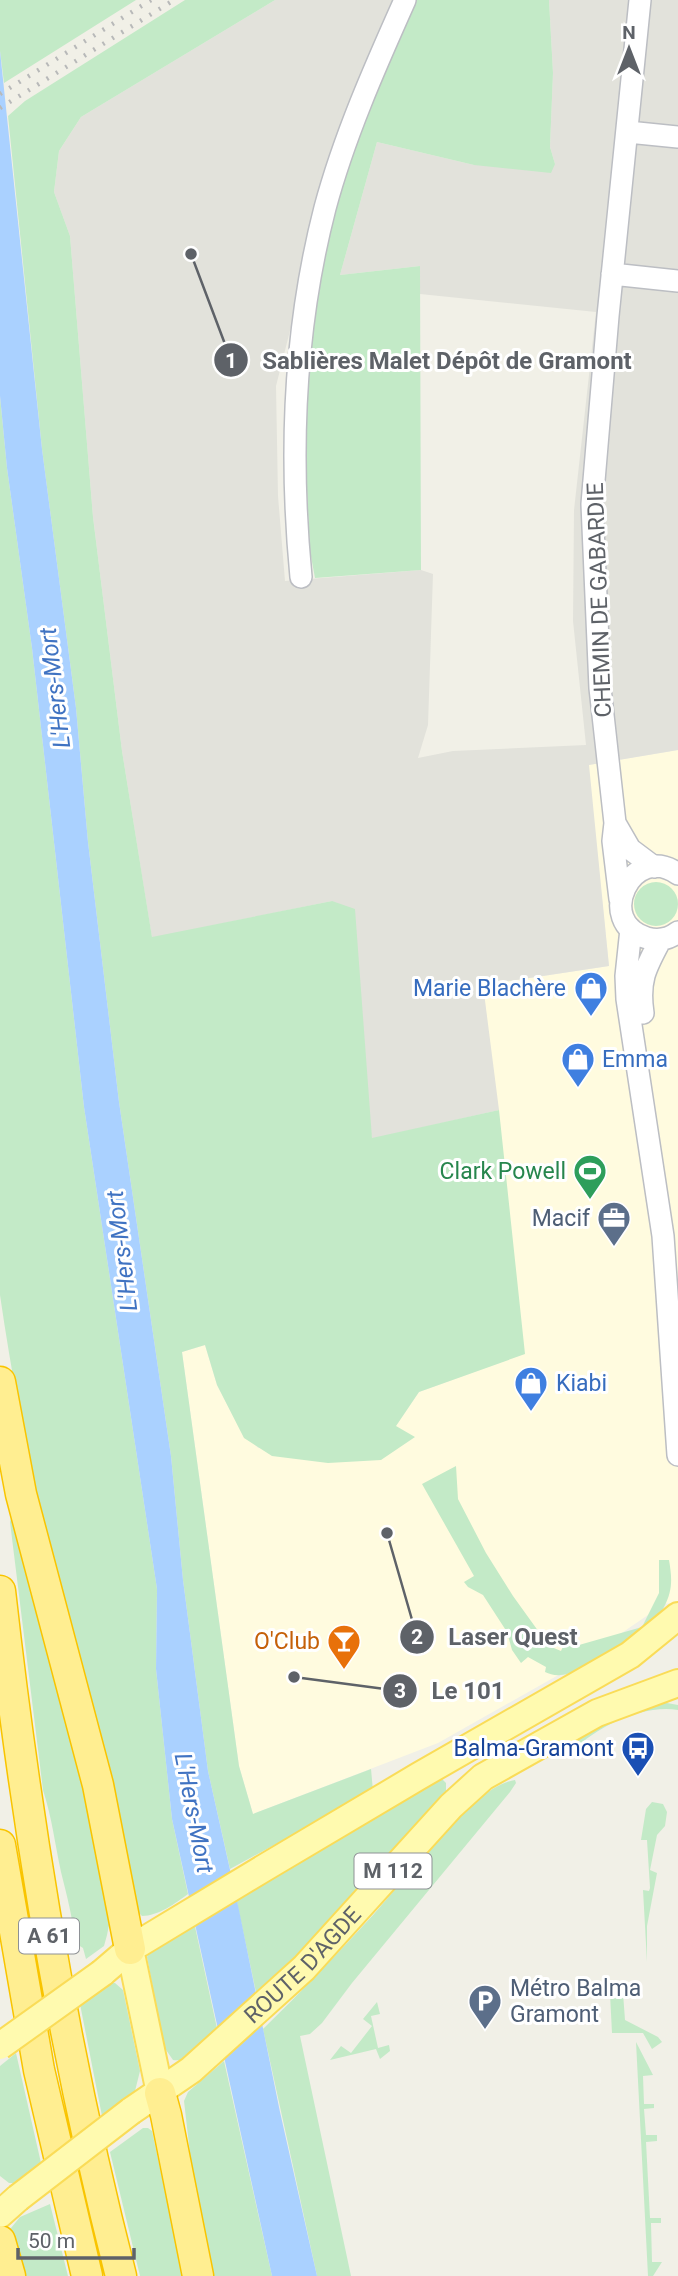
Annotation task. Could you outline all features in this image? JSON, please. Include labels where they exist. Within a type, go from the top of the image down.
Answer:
[{"type":"highway","points":[[0,1382],[21,1494],[98,1785],[130,1950]]},
{"type":"highway","name":"A 61","points":[[0,1591],[28,1808],[54,1968],[85,2126],[121,2276]]},
{"type":"highway","name":"A 61","points":[[0,1845],[39,2070],[87,2276]]},
{"type":"highway","points":[[160,2093],[198,2276]]},
{"type":"highway","points":[[0,2241],[10,2276]]},
{"type":"main road","name":"M 112","points":[[0,2046],[130,1950],[419,1776],[630,1655],[678,1616]]},
{"type":"main road","points":[[678,1622],[678,1642]]},
{"type":"main road","name":"ROUTE D'AGDE","points":[[9,2206],[131,2111],[191,2070],[304,1968],[451,1806],[483,1777],[597,1713],[678,1683]]},
{"type":"main road","points":[[130,1950],[160,2093]]},
{"type":"street","points":[[301,576],[295,514],[295,435],[304,305],[326,206],[365,95],[405,0]]},
{"type":"street","name":"CHEMIN DE GABARDIE","points":[[631,929],[622,915],[613,841],[615,823],[600,688],[592,504],[640,0]]},
{"type":"street","points":[[628,132],[678,138]]},
{"type":"street","points":[[612,274],[678,281]]},
{"type":"street","name":"CHEMIN DE GABARDIE","points":[[615,823],[630,849],[670,869]]},
{"type":"street","points":[[620,899],[623,889],[635,874],[670,869]]},
{"type":"street","points":[[631,929],[640,936],[670,936]]},
{"type":"street","points":[[631,929],[626,976],[627,999],[663,1236],[678,1455]]},
{"type":"street","points":[[670,936],[643,973],[640,988],[678,1253]]},
{"type":"shaded area","points":[[275,0],[403,0],[297,303],[276,386],[278,496],[285,581],[421,570],[433,574],[428,725],[418,758],[453,751],[586,745],[573,621],[574,510],[596,312],[420,294],[420,266],[340,275],[377,142],[474,165],[555,164],[550,147],[553,73],[549,0],[678,0],[678,750],[589,765],[609,966],[483,985],[499,1110],[372,1139],[332,901],[152,938],[122,751],[93,517],[70,236],[54,192],[59,151],[81,117]]},
{"type":"shaded area","points":[[678,750],[678,1602],[664,1604],[569,1669],[438,1743],[253,1814],[239,1766],[182,1352],[205,1345],[217,1385],[238,1425],[258,1448],[360,1448],[389,1436],[419,1392],[524,1354],[483,985],[609,966],[588,765]]},
{"type":"green space","points":[[0,0],[136,0],[4,83],[0,51]]},
{"type":"green space","points":[[185,0],[275,0],[81,117],[59,151],[54,192],[70,236],[93,517],[122,751],[152,937],[332,901],[355,909],[372,1138],[499,1110],[525,1354],[419,1392],[396,1426],[415,1437],[381,1460],[328,1463],[272,1456],[244,1438],[217,1385],[205,1345],[182,1352],[239,1766],[253,1814],[371,1769],[373,1791],[230,1869],[208,1771],[183,1580],[171,1456],[119,1102],[88,842],[76,708],[42,449],[8,116],[25,101]]},
{"type":"green space","points":[[417,0],[549,0],[553,73],[550,147],[555,164],[551,173],[474,165],[377,142],[340,275],[420,266],[421,570],[315,578],[310,551],[304,429],[313,307],[339,187],[382,68]]},
{"type":"green space","points":[[0,396],[7,468],[32,648],[84,1107],[157,1589],[156,1669],[172,1819],[188,1894],[154,1914],[142,1916],[134,1908],[43,1526],[12,1372],[0,1295]]},
{"type":"green space","points":[[656,882],[671,889],[678,904],[671,919],[656,926],[641,919],[634,904],[641,889]]},
{"type":"green space","points":[[456,1466],[458,1499],[486,1553],[549,1646],[561,1651],[566,1640],[579,1645],[642,1627],[659,1593],[659,1560],[669,1560],[671,1584],[664,1607],[647,1627],[633,1638],[586,1667],[559,1675],[545,1672],[546,1667],[528,1657],[521,1663],[512,1650],[507,1632],[483,1595],[464,1582],[474,1576],[422,1484]]},
{"type":"green space","points":[[12,1515],[74,1738],[104,1889],[109,1925],[107,1935],[104,1946],[86,1959],[83,1948],[75,1943],[70,1907],[43,1790],[10,1522]]},
{"type":"green space","points":[[656,1704],[678,1705],[678,1710],[664,1709],[633,1715],[603,1728],[567,1757],[557,1752],[559,1748],[589,1730]]},
{"type":"green space","points":[[442,1779],[446,1783],[446,1794],[296,1960],[257,1997],[236,1898],[430,1783]]},
{"type":"green space","points":[[515,1780],[510,1792],[322,2023],[310,2034],[300,2036],[351,2276],[317,2276],[263,2029],[374,1914],[459,1817],[497,1786]]},
{"type":"green space","points":[[652,1802],[663,1804],[667,1812],[665,1826],[657,1835],[650,1870],[657,1873],[647,1926],[647,1962],[643,1890],[649,1891],[650,1888],[647,1840],[641,1840],[646,1809]]},
{"type":"green space","points":[[194,1922],[218,2033],[192,2056],[173,2060],[164,2047],[147,1957],[149,1952]]},
{"type":"green space","points":[[109,1983],[115,1983],[123,1990],[140,2071],[135,2091],[102,2116],[80,2004]]},
{"type":"green space","points":[[623,1993],[625,2020],[658,2037],[662,2042],[652,2049],[643,2033],[612,2033],[610,1994]]},
{"type":"green space","points":[[377,2002],[380,2014],[371,2016],[378,2048],[389,2045],[390,2051],[380,2059],[376,2049],[330,2060],[341,2046],[351,2053],[372,2026],[363,2019]]},
{"type":"green space","points":[[636,2042],[653,2075],[643,2076],[644,2104],[654,2104],[654,2108],[644,2109],[646,2135],[657,2135],[657,2141],[646,2142],[650,2218],[661,2218],[661,2223],[651,2223],[652,2262],[662,2262],[653,2276],[648,2276]]},
{"type":"green space","points":[[16,2053],[41,2163],[15,2183],[9,2183],[0,2176],[0,2066]]},
{"type":"green space","points":[[224,2061],[272,2276],[207,2276],[200,2241],[184,2101],[188,2092]]},
{"type":"green space","points":[[143,2128],[152,2131],[183,2276],[140,2276],[110,2152]]},
{"type":"green space","points":[[50,2204],[68,2276],[21,2276],[11,2228],[20,2217]]},
{"type":"water","name":"L'Hers-Mort","points":[[0,51],[42,449],[76,708],[88,842],[119,1102],[171,1456],[183,1580],[208,1771],[317,2276],[272,2276],[172,1819],[156,1669],[157,1589],[84,1107],[32,648],[7,468],[0,396]]},
{"type":"railway","points":[[0,94],[151,0]]},
{"type":"railway","points":[[0,108],[174,0]]},
{"type":"place","name":"Sablières Malet Dépôt de Gramont","points":[[191,254]]},
{"type":"place","name":"Marie Blachère","points":[[591,1018]]},
{"type":"place","name":"Emma","points":[[578,1089]]},
{"type":"place","name":"Clark Powell","points":[[590,1201]]},
{"type":"place","name":"Macif","points":[[614,1248]]},
{"type":"place","name":"Kiabi","points":[[531,1413]]},
{"type":"place","name":"Laser Quest","points":[[387,1533]]},
{"type":"place","name":"O'Club","points":[[344,1671]]},
{"type":"place","name":"Le 101","points":[[294,1677]]},
{"type":"place","name":"Balma-Gramont","points":[[638,1778]]},
{"type":"place","name":"Métro Balma Gramont","points":[[485,2031]]}]
